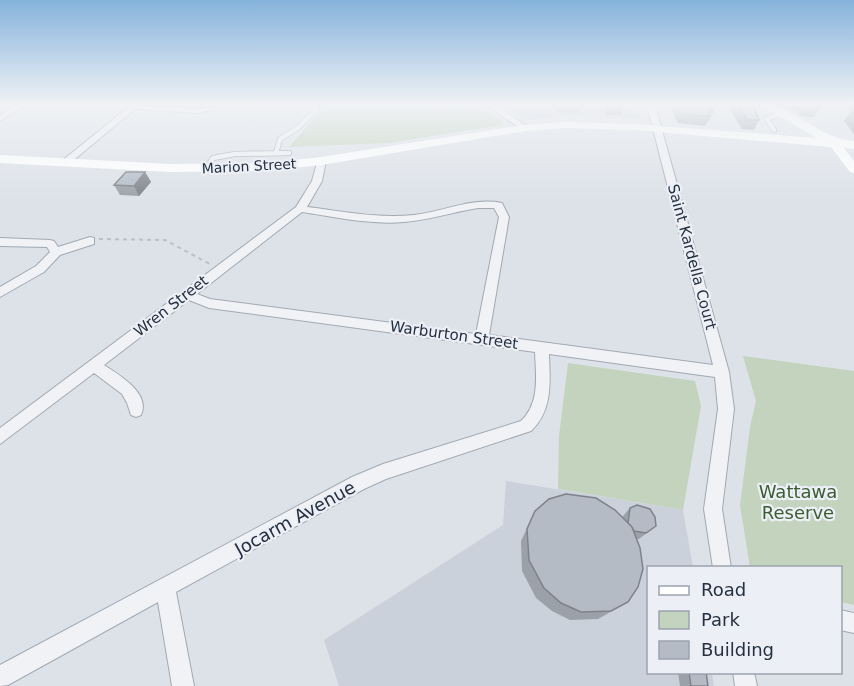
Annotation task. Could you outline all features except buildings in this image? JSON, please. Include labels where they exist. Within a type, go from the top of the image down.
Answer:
[{"type":"main road","name":"Marion Street","points":[[0,159],[206,169],[267,167],[321,161],[469,137]]},
{"type":"main road","name":"Marion Street","points":[[794,137],[854,145]]},
{"type":"main road","points":[[822,137],[834,143],[854,169]]},
{"type":"street","points":[[66,162],[97,137]]},
{"type":"street","name":"Saint Kardella Court","points":[[659,137],[723,379],[726,409],[712,509],[722,566]]},
{"type":"street","name":"Wren Street","points":[[0,437],[300,209],[316,185],[321,161]]},
{"type":"street","points":[[300,209],[394,219],[416,218],[484,205],[498,205],[510,196]]},
{"type":"street","points":[[482,338],[504,216],[498,205]]},
{"type":"street","points":[[56,252],[90,241]]},
{"type":"street","points":[[0,242],[50,244],[56,252]]},
{"type":"street","points":[[0,293],[47,265],[56,252]]},
{"type":"street","name":"Warburton Street","points":[[187,294],[209,303],[482,338],[723,379]]},
{"type":"street","name":"Jocarm Avenue","points":[[0,677],[358,483],[383,472],[526,426],[537,415],[541,401],[542,347]]},
{"type":"street","points":[[94,366],[129,391],[136,401],[136,410]]},
{"type":"street","points":[[166,589],[183,686]]},
{"type":"lane","points":[[276,153],[280,139],[283,137]]},
{"type":"lane","points":[[206,169],[213,158],[235,154],[289,153]]},
{"type":"path","points":[[90,241],[107,238],[165,240],[220,269]]},
{"type":"shaded area","points":[[506,481],[683,510],[693,566],[647,566],[647,674],[712,674],[714,686],[339,686],[324,640],[503,525]]},
{"type":"green space","points":[[298,137],[426,137],[388,143],[289,147]]},
{"type":"green space","name":"Wattawa Reserve","points":[[743,356],[854,371],[854,605],[842,602],[842,566],[750,566],[740,505],[750,427],[756,401]]},
{"type":"green space","points":[[568,363],[695,381],[701,406],[683,510],[558,489],[559,436]]}]
